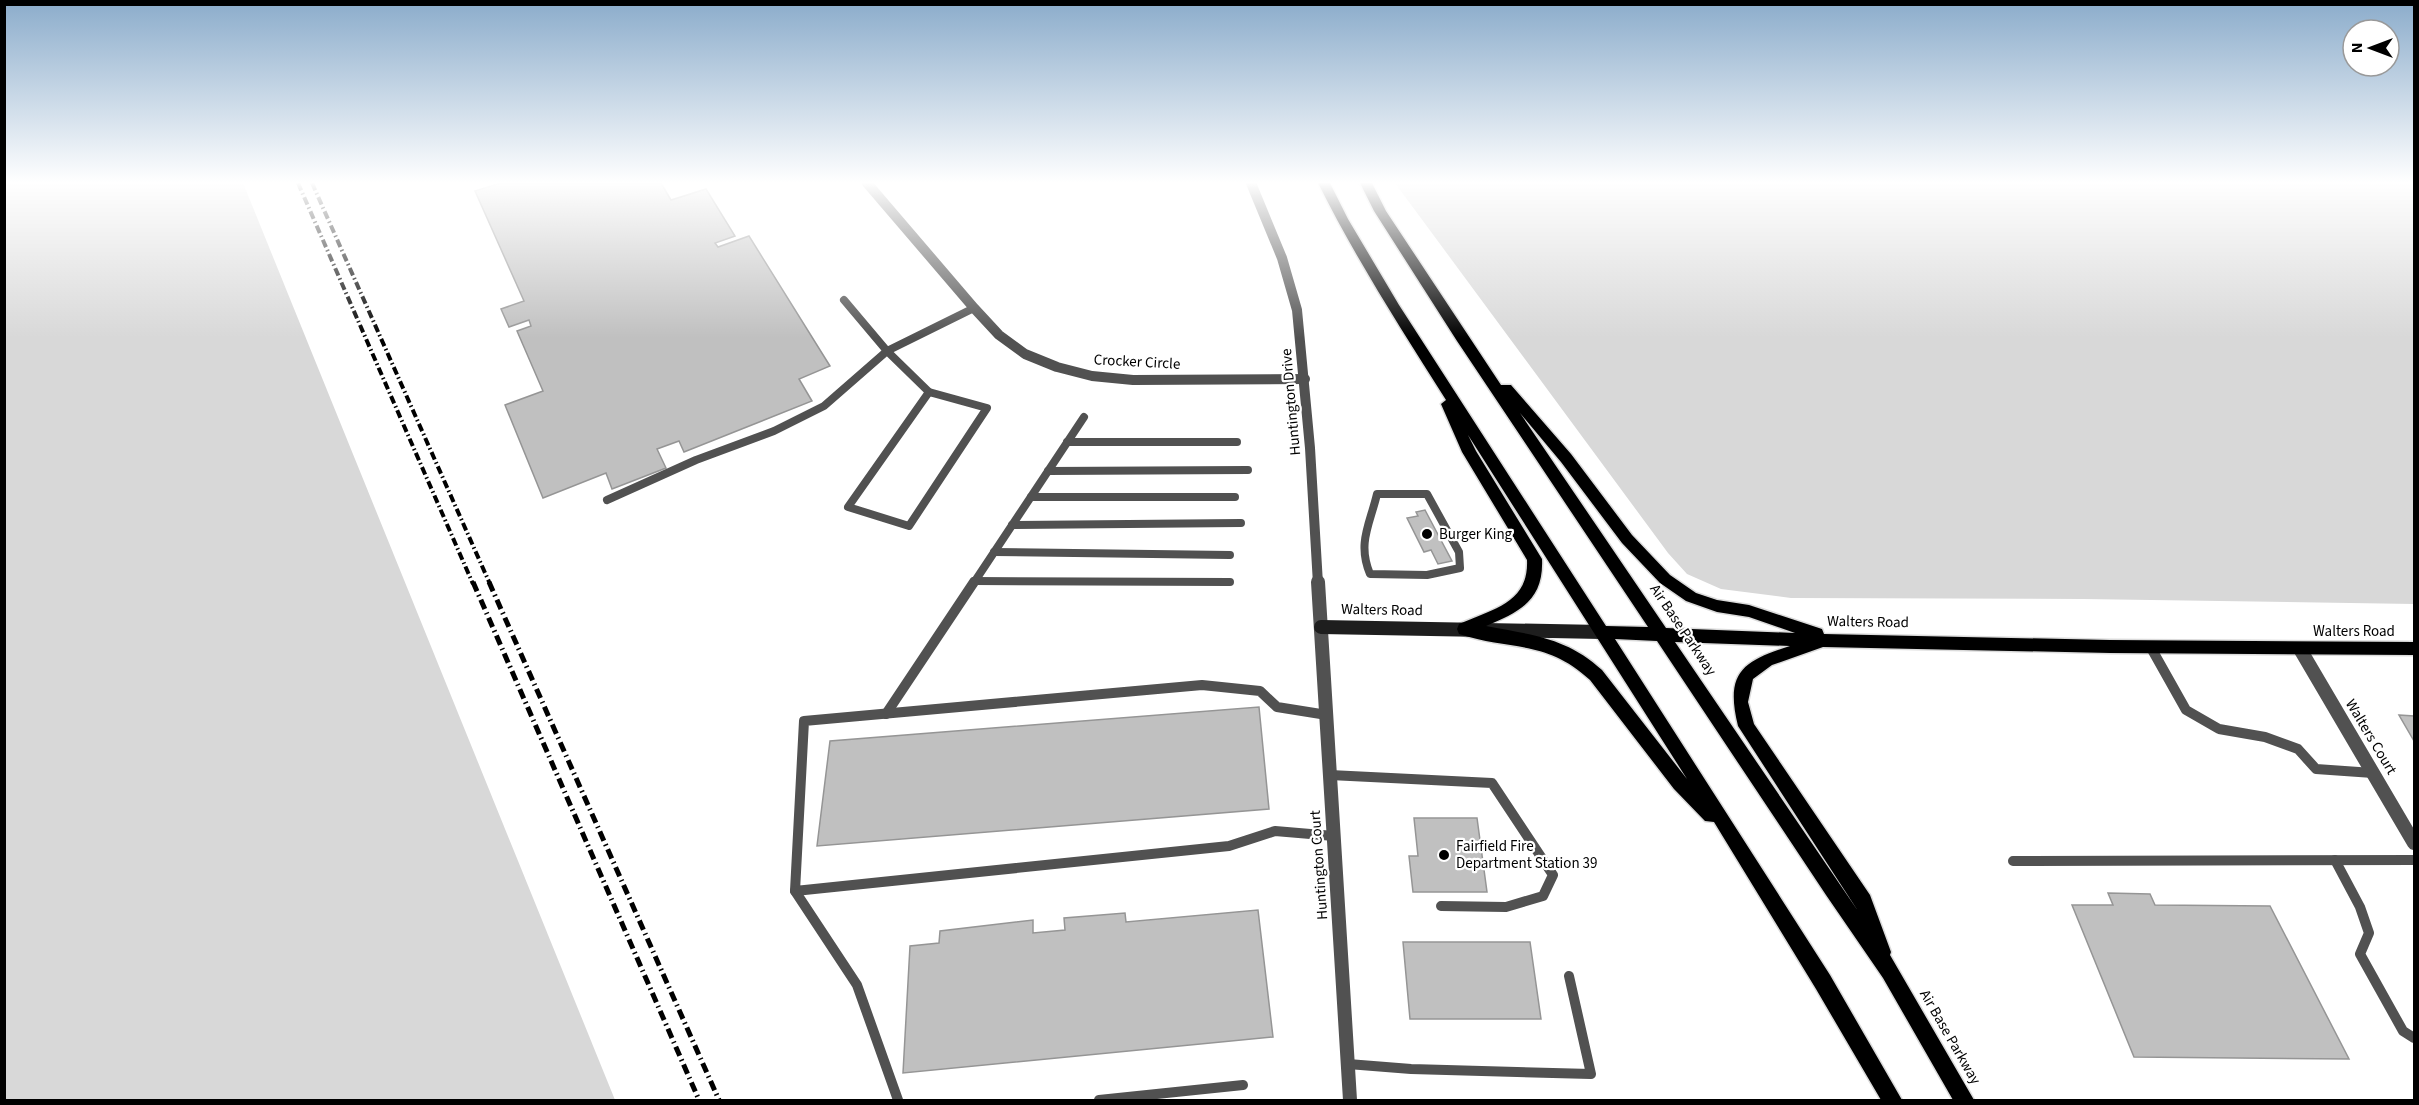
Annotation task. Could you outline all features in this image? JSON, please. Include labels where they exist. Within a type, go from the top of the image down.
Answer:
[{"type":"main road","points":[[1352,235],[1427,358],[1735,840],[1823,982],[1892,1101]]},
{"type":"main road","name":"Air Base Parkway","points":[[1395,235],[1462,338],[1832,889],[1890,971],[1964,1101]]},
{"type":"main road","points":[[1462,338],[1566,458],[1627,539],[1665,579],[1691,597],[1717,606],[1749,611],[1830,639]]},
{"type":"main road","points":[[1427,358],[1469,452],[1534,559],[1536,571],[1535,584],[1526,598],[1465,629]]},
{"type":"main road","points":[[1465,629],[1553,646],[1582,662],[1596,675],[1680,784],[1735,840]]},
{"type":"main road","name":"Walters Road","points":[[1602,632],[2150,646],[2415,649]]},
{"type":"main road","points":[[1830,639],[1767,660],[1746,675],[1740,702],[1746,726],[1864,901],[1890,971]]},
{"type":"street","name":"Crocker Circle","points":[[911,235],[999,335],[1025,354],[1057,367],[1092,376],[1132,380],[1305,379]]},
{"type":"street","name":"Huntington Drive","points":[[1272,235],[1293,288],[1297,310],[1305,379],[1321,627]]},
{"type":"street","name":"Walters Road","points":[[1321,627],[1602,632]]},
{"type":"street","name":"Huntington Court","points":[[1321,627],[1350,1101]]},
{"type":"street","name":"Walters Court","points":[[2300,649],[2415,843]]},
{"type":"lane","points":[[844,300],[887,351],[930,392],[987,408],[909,526],[848,507],[930,392]]},
{"type":"lane","points":[[607,500],[696,460],[774,431],[824,406],[887,351],[974,308]]},
{"type":"lane","points":[[886,714],[1084,417]]},
{"type":"lane","points":[[1067,442],[1237,442]]},
{"type":"lane","points":[[1048,471],[1248,470]]},
{"type":"lane","points":[[1377,494],[1427,494],[1459,552],[1460,568],[1446,574],[1416,576],[1370,574],[1364,562],[1361,542],[1375,506],[1377,494]]},
{"type":"lane","points":[[1031,496],[1235,497]]},
{"type":"lane","points":[[1012,525],[1241,523]]},
{"type":"lane","points":[[994,552],[1230,555]]},
{"type":"lane","points":[[974,581],[1230,582]]},
{"type":"lane","points":[[2150,646],[2186,710],[2219,729],[2265,737],[2298,749],[2316,769],[2373,773]]},
{"type":"lane","points":[[898,1101],[857,985],[795,891],[804,721],[1202,686],[1260,691],[1277,707],[1327,715]]},
{"type":"lane","points":[[1330,775],[1492,783],[1553,875],[1543,896],[1506,907],[1441,906]]},
{"type":"lane","points":[[795,891],[1228,846],[1275,831],[1334,836]]},
{"type":"lane","points":[[2335,860],[2360,907],[2369,933],[2360,954],[2403,1031],[2415,1038]]},
{"type":"lane","points":[[2013,861],[2415,860]]},
{"type":"lane","points":[[1348,1064],[1411,1069],[1591,1074],[1569,976]]},
{"type":"lane","points":[[1099,1101],[1243,1084]]},
{"type":"shaded area","points":[[5,235],[264,235],[615,1100],[5,1100]]},
{"type":"shaded area","points":[[1433,235],[2414,235],[2414,604],[2083,599],[1791,598],[1721,589],[1687,574],[1668,553]]},
{"type":"building","points":[[494,235],[734,235],[715,243],[718,247],[749,236],[830,366],[799,379],[812,401],[684,452],[679,441],[657,449],[666,468],[612,489],[606,473],[543,498],[505,405],[543,391],[517,331],[531,326],[529,320],[509,327],[501,309],[524,301]]},
{"type":"building","name":"Burger King","points":[[1425,510],[1452,561],[1438,564],[1431,550],[1424,552],[1407,518],[1418,516],[1416,512]]},
{"type":"building","points":[[1259,707],[1269,809],[817,846],[830,741]]},
{"type":"building","points":[[2399,715],[2414,716],[2414,741]]},
{"type":"building","points":[[1414,818],[1477,818],[1487,892],[1413,892],[1409,856],[1418,856]]},
{"type":"building","points":[[2108,893],[2150,894],[2155,905],[2270,906],[2349,1059],[2134,1057],[2072,905],[2113,905]]},
{"type":"building","points":[[1258,910],[1273,1037],[903,1073],[910,946],[939,943],[940,931],[1033,920],[1033,933],[1065,930],[1064,918],[1125,913],[1126,922]]},
{"type":"building","points":[[1403,942],[1530,942],[1541,1019],[1410,1019]]},
{"type":"railway","points":[[321,235],[473,584]]},
{"type":"railway","points":[[335,235],[490,584]]},
{"type":"railway","points":[[473,582],[699,1100]]},
{"type":"railway","points":[[489,582],[719,1100]]},
{"type":"place","name":"Burger King","points":[[1427,534]]},
{"type":"place","name":"Fairfield Fire Department Station 39","points":[[1444,855]]}]
